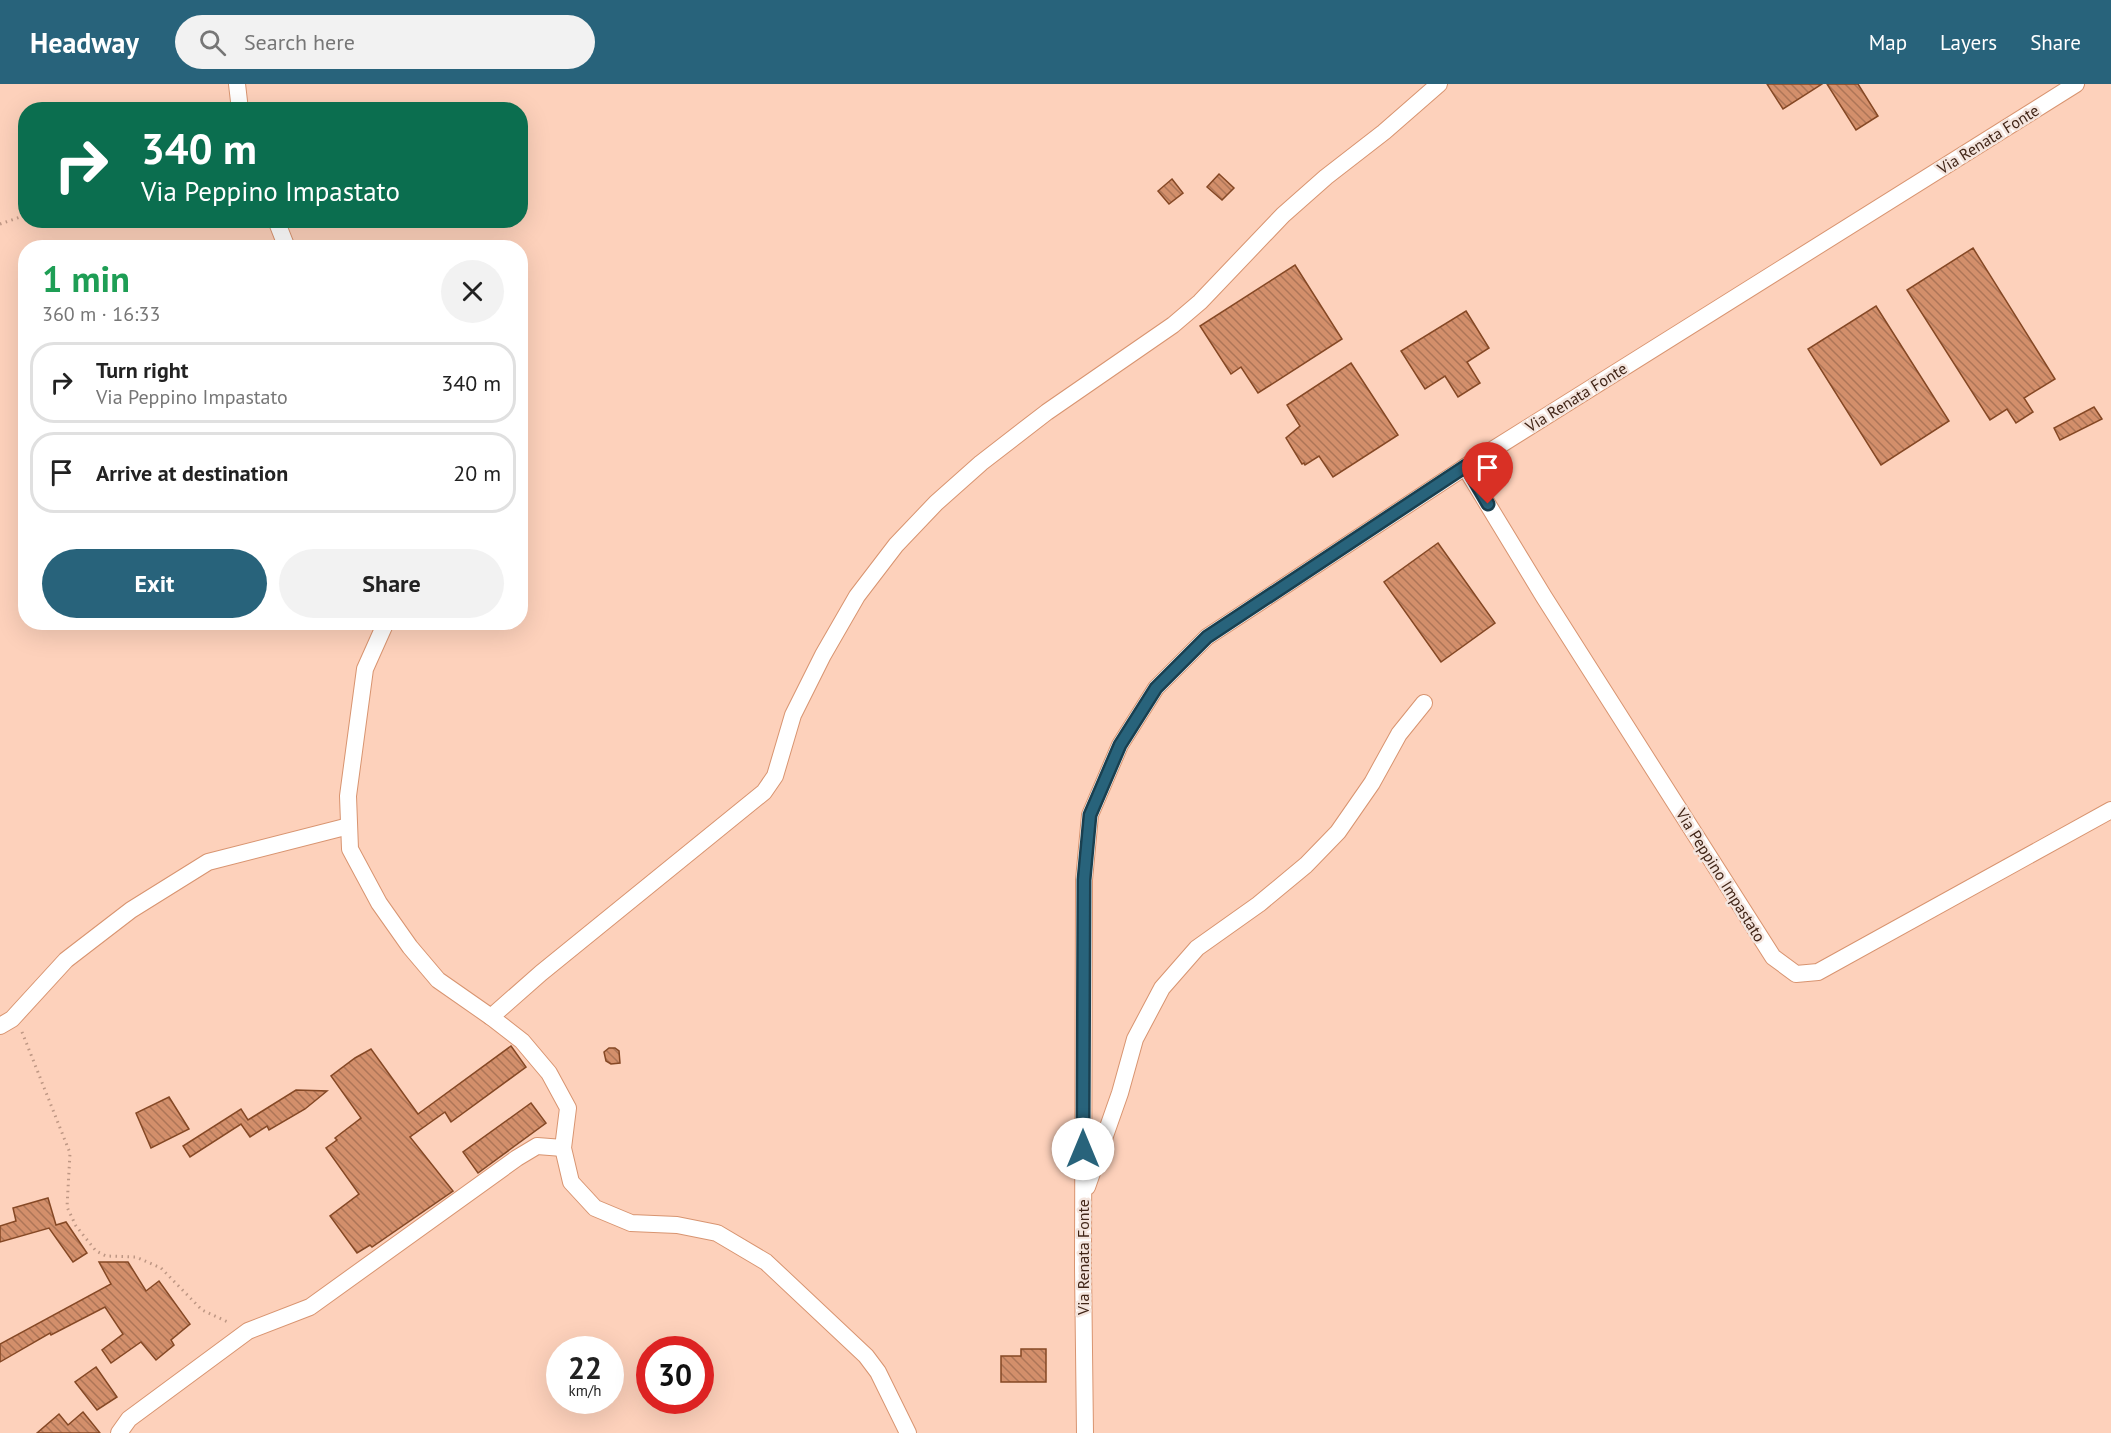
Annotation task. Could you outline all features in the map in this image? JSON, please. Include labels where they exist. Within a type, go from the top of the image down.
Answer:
[{"type":"street","points":[[237,84],[239,102]]},
{"type":"street","points":[[491,1017],[549,966],[764,792],[775,776],[793,715],[822,655],[856,596],[896,545],[936,503],[981,463],[1047,412],[1173,325],[1200,302],[1283,215],[1439,84]]},
{"type":"street","name":"Via Renata Fonte","points":[[1085,1433],[1084,880],[1090,815],[1120,745],[1156,688],[1207,637],[1466,466],[2076,84]]},
{"type":"street","name":"Via Peppino Impastato","points":[[1466,466],[1557,617],[1773,957],[1796,974],[1818,972],[2111,810]]},
{"type":"street","points":[[382,630],[365,669],[348,796],[350,849],[379,903],[410,947],[438,980],[522,1041],[549,1073],[568,1108],[563,1148],[571,1182],[595,1208],[631,1223],[677,1225],[717,1233],[766,1262],[866,1356],[878,1372],[908,1433]]},
{"type":"street","points":[[1083,1196],[1120,1093],[1135,1040],[1162,988],[1197,948],[1267,897],[1306,864],[1338,832],[1372,783],[1399,734],[1424,703]]},
{"type":"street","points":[[6,1023],[66,960],[131,910],[208,862],[349,826]]},
{"type":"street","points":[[119,1433],[129,1419],[248,1331],[310,1307],[517,1158],[537,1146],[563,1148]]},
{"type":"path","points":[[0,224],[18,218]]},
{"type":"path","points":[[6,1023],[23,1033],[70,1153],[67,1207],[76,1226],[96,1251],[106,1256],[136,1257],[160,1268],[202,1310],[248,1331]]},
{"type":"building","points":[[1767,84],[1822,84],[1783,109]]},
{"type":"building","points":[[1827,84],[1858,84],[1878,116],[1856,130]]},
{"type":"building","points":[[1219,174],[1234,188],[1222,200],[1207,187]]},
{"type":"building","points":[[1172,179],[1183,193],[1169,204],[1158,191]]},
{"type":"building","points":[[1973,248],[2055,379],[2024,398],[2033,412],[2016,423],[2007,409],[1990,420],[1907,290]]},
{"type":"building","points":[[1295,265],[1342,339],[1258,393],[1241,367],[1231,374],[1200,326]]},
{"type":"building","points":[[1876,306],[1949,421],[1881,465],[1808,349]]},
{"type":"building","points":[[1466,311],[1489,348],[1467,362],[1480,383],[1458,397],[1445,376],[1425,389],[1401,351]]},
{"type":"building","points":[[1351,363],[1398,435],[1333,477],[1319,456],[1305,465],[1302,464],[1286,438],[1300,426],[1287,405]]},
{"type":"building","points":[[2094,407],[2102,419],[2060,440],[2054,428]]},
{"type":"building","points":[[1438,543],[1495,623],[1441,662],[1384,582]]},
{"type":"building","points":[[511,1046],[526,1067],[451,1122],[445,1112],[410,1137],[453,1191],[372,1247],[370,1245],[357,1253],[330,1216],[359,1194],[326,1148],[361,1118],[331,1076],[371,1049],[418,1114]]},
{"type":"building","points":[[609,1048],[619,1051],[620,1063],[611,1064],[606,1061],[604,1052]]},
{"type":"building","points":[[296,1090],[327,1091],[305,1109],[269,1130],[267,1126],[250,1137],[241,1124],[190,1157],[183,1146],[241,1109],[248,1120]]},
{"type":"building","points":[[169,1097],[189,1129],[151,1148],[136,1113]]},
{"type":"building","points":[[531,1103],[546,1123],[478,1173],[463,1152]]},
{"type":"building","points":[[48,1198],[56,1225],[66,1222],[87,1253],[73,1262],[49,1228],[0,1242],[0,1226],[16,1221],[13,1208]]},
{"type":"building","points":[[99,1262],[128,1262],[146,1291],[159,1281],[190,1324],[171,1340],[174,1345],[156,1360],[141,1342],[111,1363],[102,1350],[123,1334],[105,1307],[51,1335],[50,1333],[0,1362],[0,1344],[111,1284]]},
{"type":"building","points":[[1021,1349],[1046,1349],[1046,1382],[1001,1382],[1001,1356],[1021,1356]]},
{"type":"building","points":[[96,1367],[117,1397],[97,1410],[75,1382]]},
{"type":"building","points":[[83,1412],[100,1433],[37,1433],[59,1414],[68,1425]]},
{"type":"route","points":[[1083,1149],[1084,880],[1090,815],[1120,745],[1156,688],[1207,637],[1466,466],[1488,504]]}]
